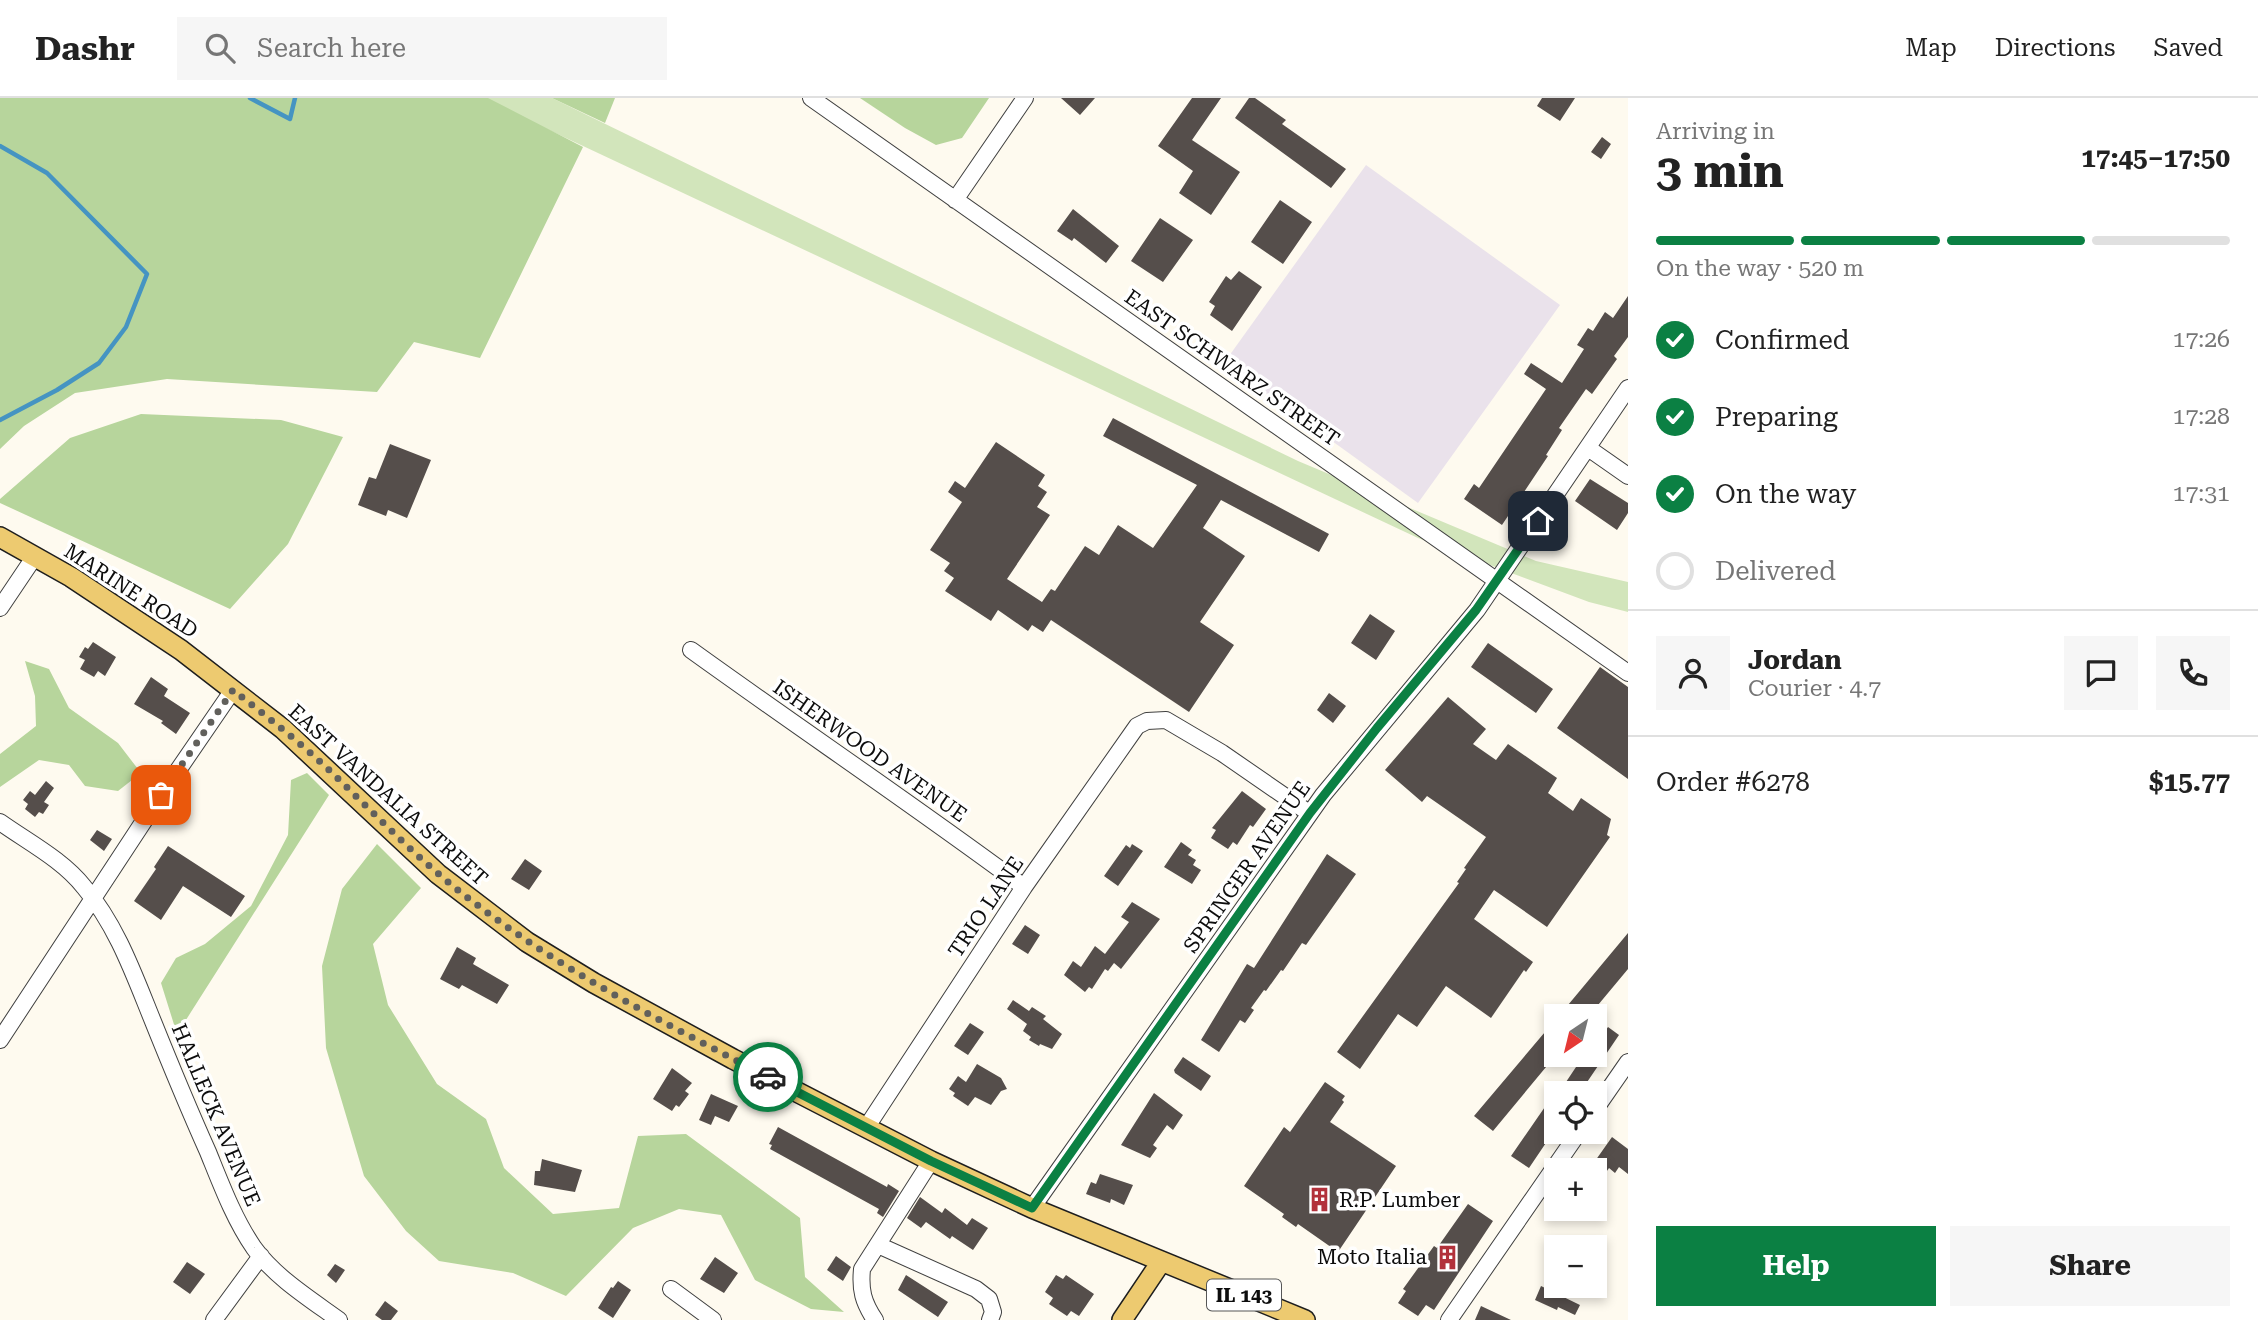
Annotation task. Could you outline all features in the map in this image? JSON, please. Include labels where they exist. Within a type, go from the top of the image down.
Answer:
[{"type":"main road","name":"MARINE ROAD","points":[[0,537],[35,556],[172,644],[233,690]]},
{"type":"main road","name":"EAST VANDALIA STREET","points":[[233,690],[283,729],[438,874],[527,942],[594,984],[931,1161],[1032,1208],[1304,1320]]},
{"type":"main road","points":[[1122,1320],[1161,1262]]},
{"type":"street","name":"EAST SCHWARZ STREET","points":[[811,98],[1628,673]]},
{"type":"street","points":[[956,200],[1025,98]]},
{"type":"street","name":"SPRINGER AVENUE","points":[[1032,1208],[1310,813],[1476,610],[1628,388]]},
{"type":"street","points":[[1588,448],[1628,476]]},
{"type":"street","points":[[0,608],[35,556]]},
{"type":"street","name":"ISHERWOOD AVENUE","points":[[691,650],[1024,887]]},
{"type":"street","points":[[0,1040],[233,690]]},
{"type":"street","name":"TRIO LANE","points":[[866,1128],[1024,887],[1137,726],[1153,720],[1166,720],[1222,753],[1310,813]]},
{"type":"street","name":"HALLECK AVENUE","points":[[0,822],[64,868],[93,898],[115,933],[132,969],[221,1183],[244,1230],[261,1256],[284,1279],[339,1320]]},
{"type":"street","points":[[1607,1092],[1628,1062]]},
{"type":"street","points":[[1449,1320],[1571,1144]]},
{"type":"street","points":[[875,1320],[864,1303],[860,1286],[862,1269],[931,1161]]},
{"type":"street","points":[[878,1245],[976,1289],[989,1299],[993,1312],[990,1320]]},
{"type":"street","points":[[214,1320],[261,1256]]},
{"type":"street","points":[[671,1289],[713,1320]]},
{"type":"shaded area","points":[[1366,165],[1560,305],[1418,503],[1224,363]]},
{"type":"green space","points":[[0,98],[488,98],[583,147],[480,358],[414,342],[377,392],[167,379],[75,393],[24,426],[0,449]]},
{"type":"green space","points":[[481,98],[552,98],[1298,461],[1536,561],[1628,582],[1628,612],[1589,602],[1418,538]]},
{"type":"green space","points":[[552,98],[615,98],[605,123]]},
{"type":"green space","points":[[860,98],[989,98],[962,138],[936,145]]},
{"type":"green space","points":[[141,414],[281,420],[343,437],[288,544],[230,609],[0,503],[0,499],[70,438]]},
{"type":"green space","points":[[25,661],[49,669],[69,708],[118,743],[141,773],[118,791],[85,786],[69,765],[39,760],[0,787],[0,754],[36,726],[35,696]]},
{"type":"green space","points":[[307,773],[329,795],[177,1034],[161,983],[176,958],[205,944],[251,906],[288,835],[291,780]]},
{"type":"green space","points":[[377,844],[421,888],[373,944],[388,1005],[437,1084],[486,1119],[504,1168],[553,1214],[619,1208],[638,1136],[686,1134],[800,1218],[805,1277],[844,1312],[811,1309],[755,1280],[721,1215],[679,1209],[633,1228],[566,1296],[513,1273],[439,1261],[406,1231],[364,1176],[326,1048],[322,966],[342,889]]},
{"type":"building","points":[[1061,98],[1095,98],[1080,115]]},
{"type":"building","points":[[1192,98],[1221,98],[1192,140],[1240,172],[1211,215],[1179,193],[1193,171],[1158,146]]},
{"type":"building","points":[[1249,98],[1255,98],[1286,120],[1282,124],[1346,169],[1331,188],[1235,118]]},
{"type":"building","points":[[1542,98],[1575,98],[1560,121],[1537,106]]},
{"type":"building","points":[[1602,137],[1611,144],[1601,159],[1591,152]]},
{"type":"building","points":[[1280,200],[1312,222],[1283,264],[1251,242]]},
{"type":"building","points":[[1073,209],[1119,246],[1106,263],[1074,238],[1072,241],[1057,231]]},
{"type":"building","points":[[1160,218],[1193,240],[1163,282],[1131,261]]},
{"type":"building","points":[[1239,271],[1262,287],[1232,331],[1210,315],[1215,306],[1209,302],[1226,276],[1231,280]]},
{"type":"building","points":[[1628,296],[1628,337],[1614,356],[1617,359],[1592,394],[1586,389],[1559,428],[1562,430],[1546,455],[1548,456],[1502,525],[1464,499],[1474,484],[1479,488],[1546,389],[1524,374],[1531,363],[1562,383],[1584,349],[1577,345],[1588,328],[1593,331],[1605,312],[1613,318]]},
{"type":"building","points":[[1113,418],[1329,534],[1319,552],[1221,500],[1203,528],[1245,556],[1200,622],[1234,645],[1189,712],[1051,620],[1043,632],[1032,625],[1028,631],[998,610],[991,621],[945,591],[954,578],[944,571],[950,563],[930,550],[962,502],[948,492],[955,481],[965,488],[996,442],[1045,475],[1038,486],[1047,492],[1037,507],[1050,515],[1007,579],[1042,602],[1051,589],[1055,591],[1085,546],[1099,555],[1118,525],[1153,548],[1197,485],[1103,436]]},
{"type":"building","points":[[390,444],[431,460],[407,518],[388,510],[386,516],[358,505],[369,477],[376,479]]},
{"type":"building","points":[[1590,479],[1628,503],[1628,513],[1617,530],[1575,501]]},
{"type":"building","points":[[1370,614],[1395,631],[1376,660],[1351,643]]},
{"type":"building","points":[[93,642],[116,657],[105,676],[98,671],[94,677],[80,669],[85,660],[79,657],[85,647],[88,649]]},
{"type":"building","points":[[1488,643],[1553,689],[1536,713],[1471,667]]},
{"type":"building","points":[[1600,667],[1628,687],[1628,779],[1557,728]]},
{"type":"building","points":[[151,677],[168,689],[164,696],[190,713],[176,734],[161,723],[163,721],[134,704]]},
{"type":"building","points":[[1329,693],[1346,706],[1333,723],[1317,710]]},
{"type":"building","points":[[1448,697],[1486,729],[1473,744],[1496,760],[1508,744],[1557,778],[1548,793],[1573,811],[1581,798],[1611,819],[1607,835],[1610,837],[1547,927],[1494,890],[1474,919],[1533,962],[1526,972],[1524,970],[1491,1018],[1446,986],[1417,1027],[1398,1014],[1360,1069],[1337,1052],[1459,883],[1457,882],[1466,869],[1464,868],[1486,837],[1427,796],[1422,802],[1385,770]]},
{"type":"building","points":[[46,781],[54,788],[44,802],[49,805],[43,814],[39,812],[35,817],[25,809],[28,804],[23,800],[30,791],[35,795]]},
{"type":"building","points":[[1242,791],[1266,809],[1253,827],[1250,825],[1237,845],[1233,842],[1228,849],[1211,838],[1216,830],[1212,828]]},
{"type":"building","points":[[97,830],[112,839],[104,851],[90,840]]},
{"type":"building","points":[[1181,842],[1192,850],[1188,855],[1196,860],[1193,865],[1201,870],[1192,884],[1164,867]]},
{"type":"building","points":[[1132,844],[1143,851],[1118,886],[1104,876],[1126,845],[1130,848]]},
{"type":"building","points":[[168,846],[245,896],[231,917],[183,886],[161,920],[134,901]]},
{"type":"building","points":[[1327,854],[1356,874],[1306,945],[1302,943],[1283,971],[1281,970],[1251,1008],[1254,1010],[1245,1023],[1240,1020],[1219,1052],[1201,1040],[1247,964],[1254,968]]},
{"type":"building","points":[[525,859],[542,871],[529,890],[511,879]]},
{"type":"building","points":[[1132,902],[1160,919],[1121,969],[1114,963],[1108,971],[1105,969],[1092,989],[1089,987],[1085,992],[1064,975],[1073,961],[1081,967],[1095,946],[1105,954],[1129,922],[1121,917]]},
{"type":"building","points":[[1025,925],[1040,935],[1028,954],[1012,944]]},
{"type":"building","points":[[1628,933],[1628,969],[1599,1004],[1569,1004]]},
{"type":"building","points":[[457,947],[476,958],[473,964],[509,985],[497,1004],[462,985],[459,989],[440,979]]},
{"type":"building","points":[[1013,1000],[1029,1011],[1032,1007],[1046,1016],[1043,1019],[1062,1034],[1052,1049],[1029,1040],[1031,1037],[1023,1031],[1027,1024],[1007,1009]]},
{"type":"building","points":[[970,1023],[984,1032],[968,1055],[954,1046]]},
{"type":"building","points":[[1607,1028],[1619,1035],[1607,1053]]},
{"type":"building","points":[[1544,1033],[1545,1068],[1493,1131],[1474,1116]]},
{"type":"building","points":[[1183,1057],[1211,1076],[1201,1091],[1175,1073],[1174,1070]]},
{"type":"building","points":[[977,1064],[1001,1078],[1007,1089],[1001,1091],[991,1105],[975,1097],[968,1106],[953,1096],[955,1093],[949,1089],[958,1076],[966,1082]]},
{"type":"building","points":[[672,1068],[692,1083],[685,1091],[689,1094],[679,1107],[676,1105],[672,1111],[653,1099]]},
{"type":"building","points":[[1575,1068],[1597,1068],[1588,1081],[1567,1081]]},
{"type":"building","name":"R.P. Lumber","points":[[1325,1082],[1345,1096],[1342,1100],[1344,1102],[1330,1122],[1396,1166],[1338,1252],[1298,1224],[1296,1227],[1282,1217],[1284,1214],[1244,1186],[1284,1127],[1290,1132]]},
{"type":"building","points":[[1154,1093],[1183,1115],[1173,1130],[1167,1125],[1153,1145],[1157,1148],[1150,1158],[1121,1145]]},
{"type":"building","points":[[711,1094],[738,1106],[729,1122],[715,1116],[711,1125],[699,1120]]},
{"type":"building","points":[[1544,1108],[1545,1144],[1529,1168],[1511,1156]]},
{"type":"building","points":[[778,1127],[899,1191],[883,1217],[877,1213],[879,1209],[770,1149],[772,1145],[769,1144]]},
{"type":"building","points":[[1612,1137],[1628,1149],[1628,1174],[1619,1167],[1615,1173],[1609,1168],[1607,1171],[1607,1158],[1597,1158]]},
{"type":"building","points":[[542,1159],[582,1170],[575,1192],[534,1185],[535,1171],[540,1171]]},
{"type":"building","points":[[1100,1174],[1133,1185],[1124,1205],[1111,1199],[1110,1203],[1086,1194],[1091,1182],[1096,1184]]},
{"type":"building","points":[[920,1197],[942,1213],[945,1208],[967,1225],[972,1218],[988,1228],[973,1250],[952,1236],[950,1239],[926,1222],[921,1228],[907,1218]]},
{"type":"building","name":"Moto Italia","points":[[1468,1204],[1493,1221],[1434,1310],[1426,1305],[1418,1316],[1398,1303],[1406,1291],[1403,1289],[1434,1246],[1437,1248]]},
{"type":"building","points":[[836,1256],[851,1267],[843,1281],[827,1270]]},
{"type":"building","points":[[715,1257],[738,1273],[724,1293],[700,1279]]},
{"type":"building","points":[[187,1262],[205,1274],[190,1294],[173,1282]]},
{"type":"building","points":[[335,1264],[345,1270],[336,1283],[327,1275]]},
{"type":"building","points":[[906,1275],[948,1302],[938,1317],[898,1290]]},
{"type":"building","points":[[1056,1275],[1063,1279],[1066,1275],[1094,1294],[1079,1316],[1071,1311],[1067,1316],[1049,1304],[1053,1298],[1045,1292]]},
{"type":"building","points":[[618,1281],[631,1290],[613,1318],[598,1308]]},
{"type":"building","points":[[1541,1286],[1544,1287],[1544,1298],[1566,1298],[1580,1305],[1575,1315],[1535,1300]]},
{"type":"building","points":[[385,1301],[398,1311],[391,1320],[382,1320],[375,1315]]},
{"type":"building","points":[[1481,1306],[1511,1320],[1475,1320]]},
{"type":"waterway","points":[[250,98],[290,119],[295,98]]},
{"type":"waterway","points":[[0,146],[47,173],[147,274],[126,327],[99,363],[57,390],[0,420]]},
{"type":"way so far","points":[[161,795],[233,690],[283,729],[438,874],[527,942],[594,984],[768,1077]]},
{"type":"place","name":"R.P. Lumber","points":[[1319,1200]]},
{"type":"place","name":"Moto Italia","points":[[1447,1257]]},
{"type":"route","points":[[768,1077],[931,1161],[1032,1208],[1310,813],[1476,610],[1538,521]]}]
